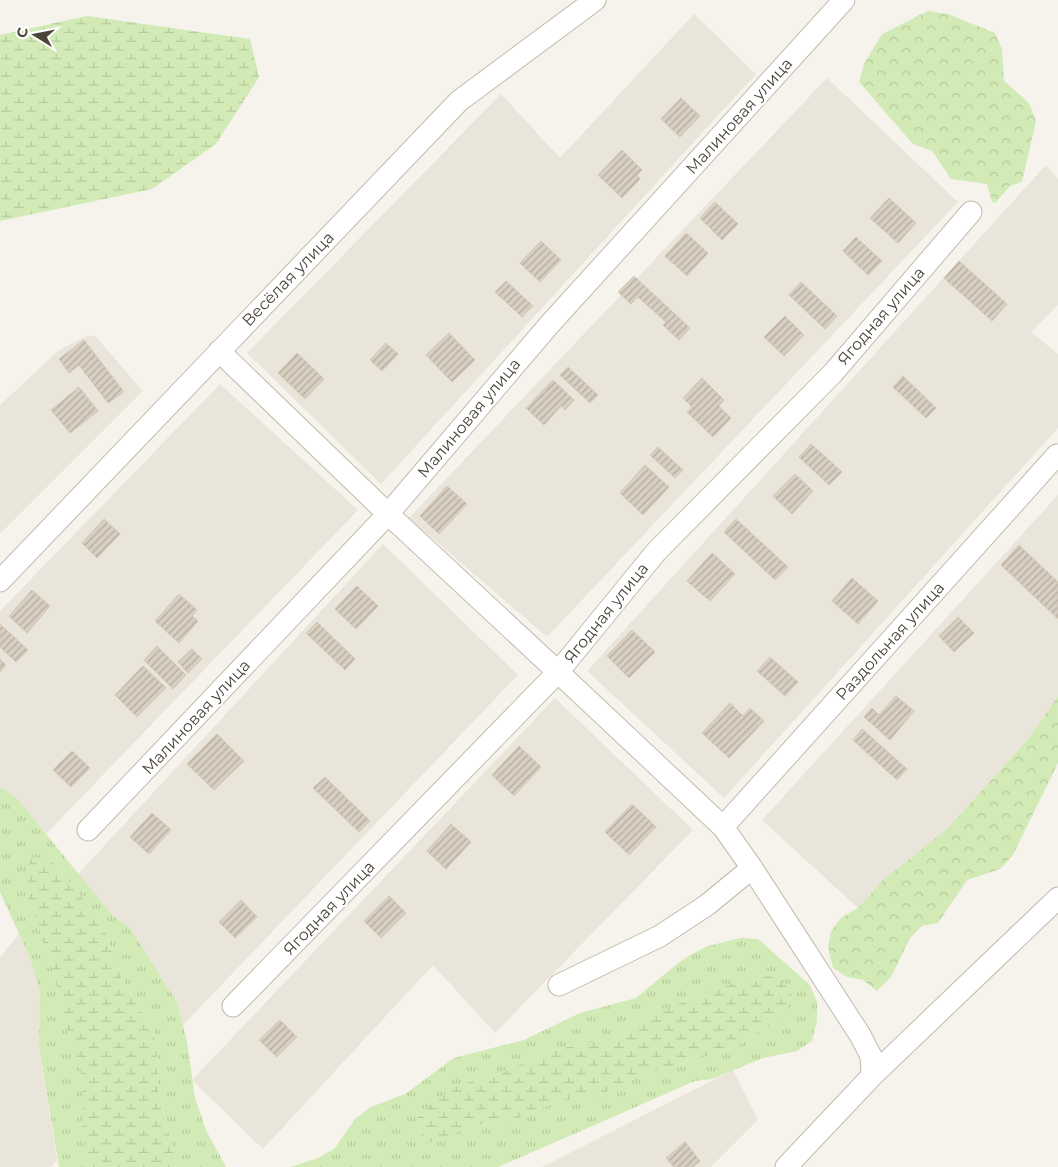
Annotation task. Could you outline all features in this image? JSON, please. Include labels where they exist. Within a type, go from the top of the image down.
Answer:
[{"type":"street","name":"Весёлая улица","points":[[0,581],[459,101],[595,0]]},
{"type":"street","name":"Малиновая улица","points":[[88,830],[388,514],[549,325],[844,0]]},
{"type":"street","name":"Ягодная улица","points":[[233,1006],[558,672],[656,552],[833,373],[970,212]]},
{"type":"street","points":[[219,351],[388,514],[723,827],[752,868],[860,1035],[871,1056],[872,1076]]},
{"type":"street","name":"Раздольная улица","points":[[723,827],[1057,455]]},
{"type":"street","points":[[559,985],[660,936],[707,906],[752,868]]},
{"type":"street","points":[[786,1167],[872,1076],[1058,898]]},
{"type":"shaded area","points":[[694,14],[756,74],[381,484],[247,353],[501,94],[560,158]]},
{"type":"shaded area","points":[[827,78],[958,202],[547,637],[409,518]]},
{"type":"shaded area","points":[[1046,165],[1058,179],[1058,305],[1031,332],[1058,354],[1058,428],[724,798],[587,671]]},
{"type":"shaded area","points":[[88,335],[96,337],[143,391],[0,534],[0,405],[58,351]]},
{"type":"shaded area","points":[[220,384],[358,510],[46,834],[12,794],[0,787],[0,611]]},
{"type":"shaded area","points":[[1058,495],[1058,696],[1029,738],[948,828],[881,882],[858,908],[762,820]]},
{"type":"shaded area","points":[[383,544],[518,675],[183,1025],[177,1002],[130,928],[112,915],[78,874]]},
{"type":"shaded area","points":[[555,698],[693,830],[495,1033],[433,965],[263,1149],[192,1080]]},
{"type":"shaded area","points":[[19,934],[30,958],[40,992],[39,1046],[57,1160],[51,1167],[0,1167],[0,957]]},
{"type":"shaded area","points":[[733,1070],[758,1120],[711,1167],[542,1167]]},
{"type":"green space","points":[[928,11],[948,14],[995,33],[1002,49],[1004,81],[1029,103],[1036,121],[1022,182],[1010,186],[995,203],[992,202],[987,184],[951,179],[932,151],[913,144],[859,82],[864,64],[882,34]]},
{"type":"green space","points":[[87,16],[250,39],[259,77],[216,144],[152,189],[0,221],[0,35]]},
{"type":"green space","points":[[1058,696],[1058,763],[1013,855],[1000,869],[967,880],[938,923],[922,926],[910,938],[891,977],[877,991],[863,980],[847,977],[833,968],[828,947],[831,931],[842,917],[858,908],[881,882],[948,828],[1029,738]]},
{"type":"green space","points":[[0,787],[12,794],[24,807],[112,915],[130,928],[177,1002],[187,1041],[195,1098],[206,1130],[226,1167],[177,1167],[158,1090],[157,1048],[153,1030],[123,981],[104,928],[31,857],[28,895],[51,964],[66,1025],[83,1079],[83,1135],[88,1167],[59,1167],[39,1046],[40,992],[30,958],[0,892]]},
{"type":"green space","points":[[30,857],[47,858],[60,869],[104,928],[123,981],[153,1030],[157,1048],[158,1090],[177,1167],[88,1167],[83,1135],[83,1079],[66,1025],[51,964],[27,895]]},
{"type":"green space","points":[[741,938],[758,939],[810,985],[817,1002],[817,1021],[812,1041],[797,1051],[763,1058],[712,1079],[695,1081],[498,1167],[290,1167],[318,1158],[334,1149],[356,1118],[371,1107],[405,1094],[454,1058],[524,1040],[580,1013],[636,998],[678,963],[708,946]],"holes":[[[788,1010],[777,1021],[734,1048],[633,1077],[603,1094],[555,1102],[522,1117],[469,1127],[424,1145],[455,1085],[489,1078],[553,1050],[613,1038],[660,1011]]]},
{"type":"green space","points":[[763,975],[780,979],[792,993],[788,1010],[777,1021],[734,1048],[633,1077],[603,1094],[555,1102],[522,1117],[469,1127],[424,1145],[417,1118],[455,1085],[489,1078],[553,1050],[613,1038],[660,1011],[746,978]]},
{"type":"building","points":[[681,98],[700,116],[680,137],[661,119]]},
{"type":"building","points":[[622,150],[642,170],[637,175],[640,179],[622,198],[598,175]]},
{"type":"building","points":[[889,198],[916,223],[898,243],[870,218]]},
{"type":"building","points":[[715,202],[738,224],[722,240],[700,218]]},
{"type":"building","points":[[686,233],[708,253],[687,276],[665,256]]},
{"type":"building","points":[[856,237],[882,261],[868,275],[843,251]]},
{"type":"building","points":[[541,241],[561,260],[540,282],[520,263]]},
{"type":"building","points":[[959,261],[1007,304],[992,321],[944,278]]},
{"type":"building","points":[[634,276],[690,328],[679,340],[663,325],[666,322],[638,297],[631,304],[618,292]]},
{"type":"building","points":[[506,281],[533,306],[522,317],[495,292]]},
{"type":"building","points":[[801,282],[837,316],[825,329],[789,295]]},
{"type":"building","points":[[785,316],[804,335],[784,356],[764,337]]},
{"type":"building","points":[[449,333],[475,360],[452,382],[426,355]]},
{"type":"building","points":[[84,340],[124,392],[108,403],[79,365],[69,373],[59,359]]},
{"type":"building","points":[[386,343],[398,354],[382,371],[370,360]]},
{"type":"building","points":[[297,353],[324,379],[305,399],[278,373]]},
{"type":"building","points":[[568,367],[598,395],[590,403],[560,375]]},
{"type":"building","points":[[903,376],[936,408],[926,418],[893,387]]},
{"type":"building","points":[[702,378],[724,400],[719,406],[731,418],[713,437],[687,412],[692,407],[683,398]]},
{"type":"building","points":[[553,380],[574,400],[565,410],[561,406],[544,425],[526,408]]},
{"type":"building","points":[[79,387],[98,411],[70,433],[51,410]]},
{"type":"building","points":[[811,444],[842,472],[829,485],[799,457]]},
{"type":"building","points":[[658,447],[683,470],[675,478],[650,455]]},
{"type":"building","points":[[645,465],[669,487],[643,515],[620,493]]},
{"type":"building","points":[[795,474],[813,491],[792,514],[773,496]]},
{"type":"building","points":[[447,486],[467,504],[439,534],[420,516]]},
{"type":"building","points":[[104,519],[120,534],[97,558],[82,543]]},
{"type":"building","points":[[736,519],[788,567],[775,580],[724,532]]},
{"type":"building","points":[[1019,545],[1058,582],[1058,619],[1001,565]]},
{"type":"building","points":[[712,553],[735,574],[710,601],[687,581]]},
{"type":"building","points":[[852,578],[878,601],[858,624],[832,601]]},
{"type":"building","points":[[357,586],[378,606],[356,629],[335,609]]},
{"type":"building","points":[[32,590],[50,606],[27,633],[9,616]]},
{"type":"building","points":[[179,594],[197,610],[192,616],[198,621],[179,643],[155,621]]},
{"type":"building","points":[[958,617],[974,633],[954,652],[939,636]]},
{"type":"building","points":[[317,622],[355,659],[345,670],[306,633]]},
{"type":"building","points":[[0,624],[28,650],[16,662],[0,647]]},
{"type":"building","points":[[632,630],[655,652],[629,678],[607,656]]},
{"type":"building","points":[[157,646],[186,675],[173,689],[144,660]]},
{"type":"building","points":[[192,649],[202,659],[188,673],[178,662]]},
{"type":"building","points":[[770,657],[798,682],[785,696],[757,671]]},
{"type":"building","points":[[0,659],[6,665],[0,672]]},
{"type":"building","points":[[143,666],[166,688],[137,717],[115,695]]},
{"type":"building","points":[[896,696],[914,711],[890,740],[864,717],[872,708],[879,715]]},
{"type":"building","points":[[730,703],[743,716],[750,708],[764,721],[729,758],[702,733]]},
{"type":"building","points":[[862,729],[907,769],[897,780],[853,740]]},
{"type":"building","points":[[217,734],[244,761],[214,790],[187,764]]},
{"type":"building","points":[[519,746],[541,767],[514,796],[492,775]]},
{"type":"building","points":[[72,751],[90,768],[71,787],[53,770]]},
{"type":"building","points":[[325,777],[370,821],[359,832],[313,788]]},
{"type":"building","points":[[632,804],[656,827],[629,855],[605,832]]},
{"type":"building","points":[[152,813],[171,830],[149,854],[130,837]]},
{"type":"building","points":[[451,824],[471,842],[446,869],[427,851]]},
{"type":"building","points":[[389,896],[406,913],[381,938],[364,921]]},
{"type":"building","points":[[241,900],[257,917],[235,938],[219,922]]},
{"type":"building","points":[[280,1020],[297,1037],[277,1057],[259,1040]]},
{"type":"building","points":[[685,1142],[700,1161],[693,1167],[674,1167],[666,1158]]}]
